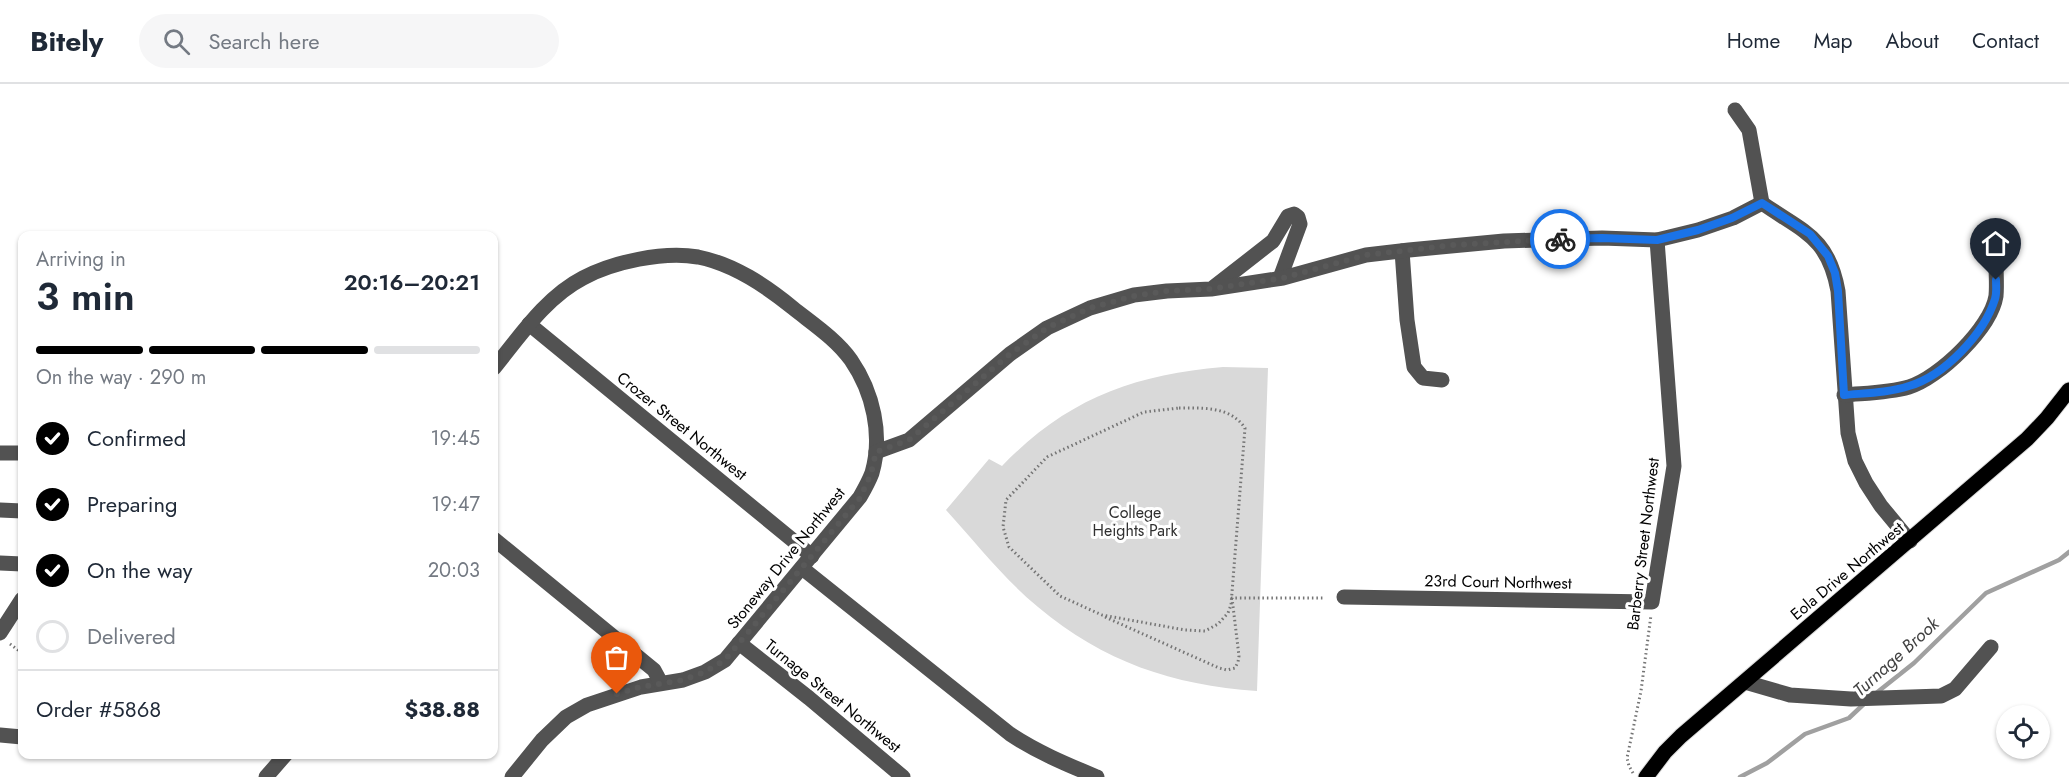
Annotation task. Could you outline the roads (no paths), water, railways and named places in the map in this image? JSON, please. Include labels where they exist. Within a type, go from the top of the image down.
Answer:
[{"type":"main road","name":"Eola Drive Northwest","points":[[1646,777],[1681,736],[2028,439],[2069,390]]},
{"type":"street","points":[[1735,110],[1749,130],[1762,203],[1810,234],[1828,256],[1835,273],[1848,433],[1855,461],[1881,506],[1910,541]]},
{"type":"street","points":[[876,452],[909,440],[1010,354],[1047,328],[1090,308],[1134,296],[1167,291],[1211,289],[1280,278],[1366,255],[1504,241],[1602,238],[1657,240],[1698,230],[1732,218],[1762,203]]},
{"type":"street","points":[[1211,289],[1273,242],[1288,216],[1294,214],[1298,217],[1300,224],[1280,278]]},
{"type":"street","name":"Barberry Street Northwest","points":[[1652,602],[1674,466],[1657,240]]},
{"type":"street","points":[[1402,251],[1407,320],[1414,367],[1423,378],[1442,380]]},
{"type":"street","name":"Stoneway Drive Northwest","points":[[498,363],[529,324],[557,296],[582,278],[628,261],[674,256],[697,257],[738,271],[777,295],[830,338],[850,359],[870,396],[876,430],[876,452],[871,474],[860,498],[725,660],[705,672],[683,680],[640,687],[586,705],[566,717],[542,740],[512,777]]},
{"type":"street","points":[[1844,395],[1892,391],[1911,386],[1933,375],[1951,362],[1983,324],[1996,297],[1996,263]]},
{"type":"street","name":"Crozer Street Northwest","points":[[529,324],[1010,734],[1027,746],[1096,777]]},
{"type":"street","points":[[0,453],[18,453]]},
{"type":"street","points":[[0,510],[18,511]]},
{"type":"street","points":[[498,542],[654,670],[661,683]]},
{"type":"street","points":[[0,563],[18,564]]},
{"type":"street","name":"23rd Court Northwest","points":[[1344,597],[1652,602]]},
{"type":"street","points":[[5,638],[18,608]]},
{"type":"street","name":"Turnage Street Northwest","points":[[739,644],[809,698],[903,777]]},
{"type":"street","points":[[1745,682],[1790,695],[1851,699],[1941,696],[1955,689],[1991,647]]},
{"type":"street","points":[[0,735],[18,737]]},
{"type":"street","points":[[266,777],[282,759]]},
{"type":"waterway","name":"Turnage Brook","points":[[1875,694],[1914,663],[1986,593],[2059,560],[2069,552]]},
{"type":"waterway","name":"Turnage Brook","points":[[1740,777],[1767,763],[1805,734],[1849,718],[1866,702]]},
{"type":"park label","name":"College Heights Park","points":[[1135,521]]}]
